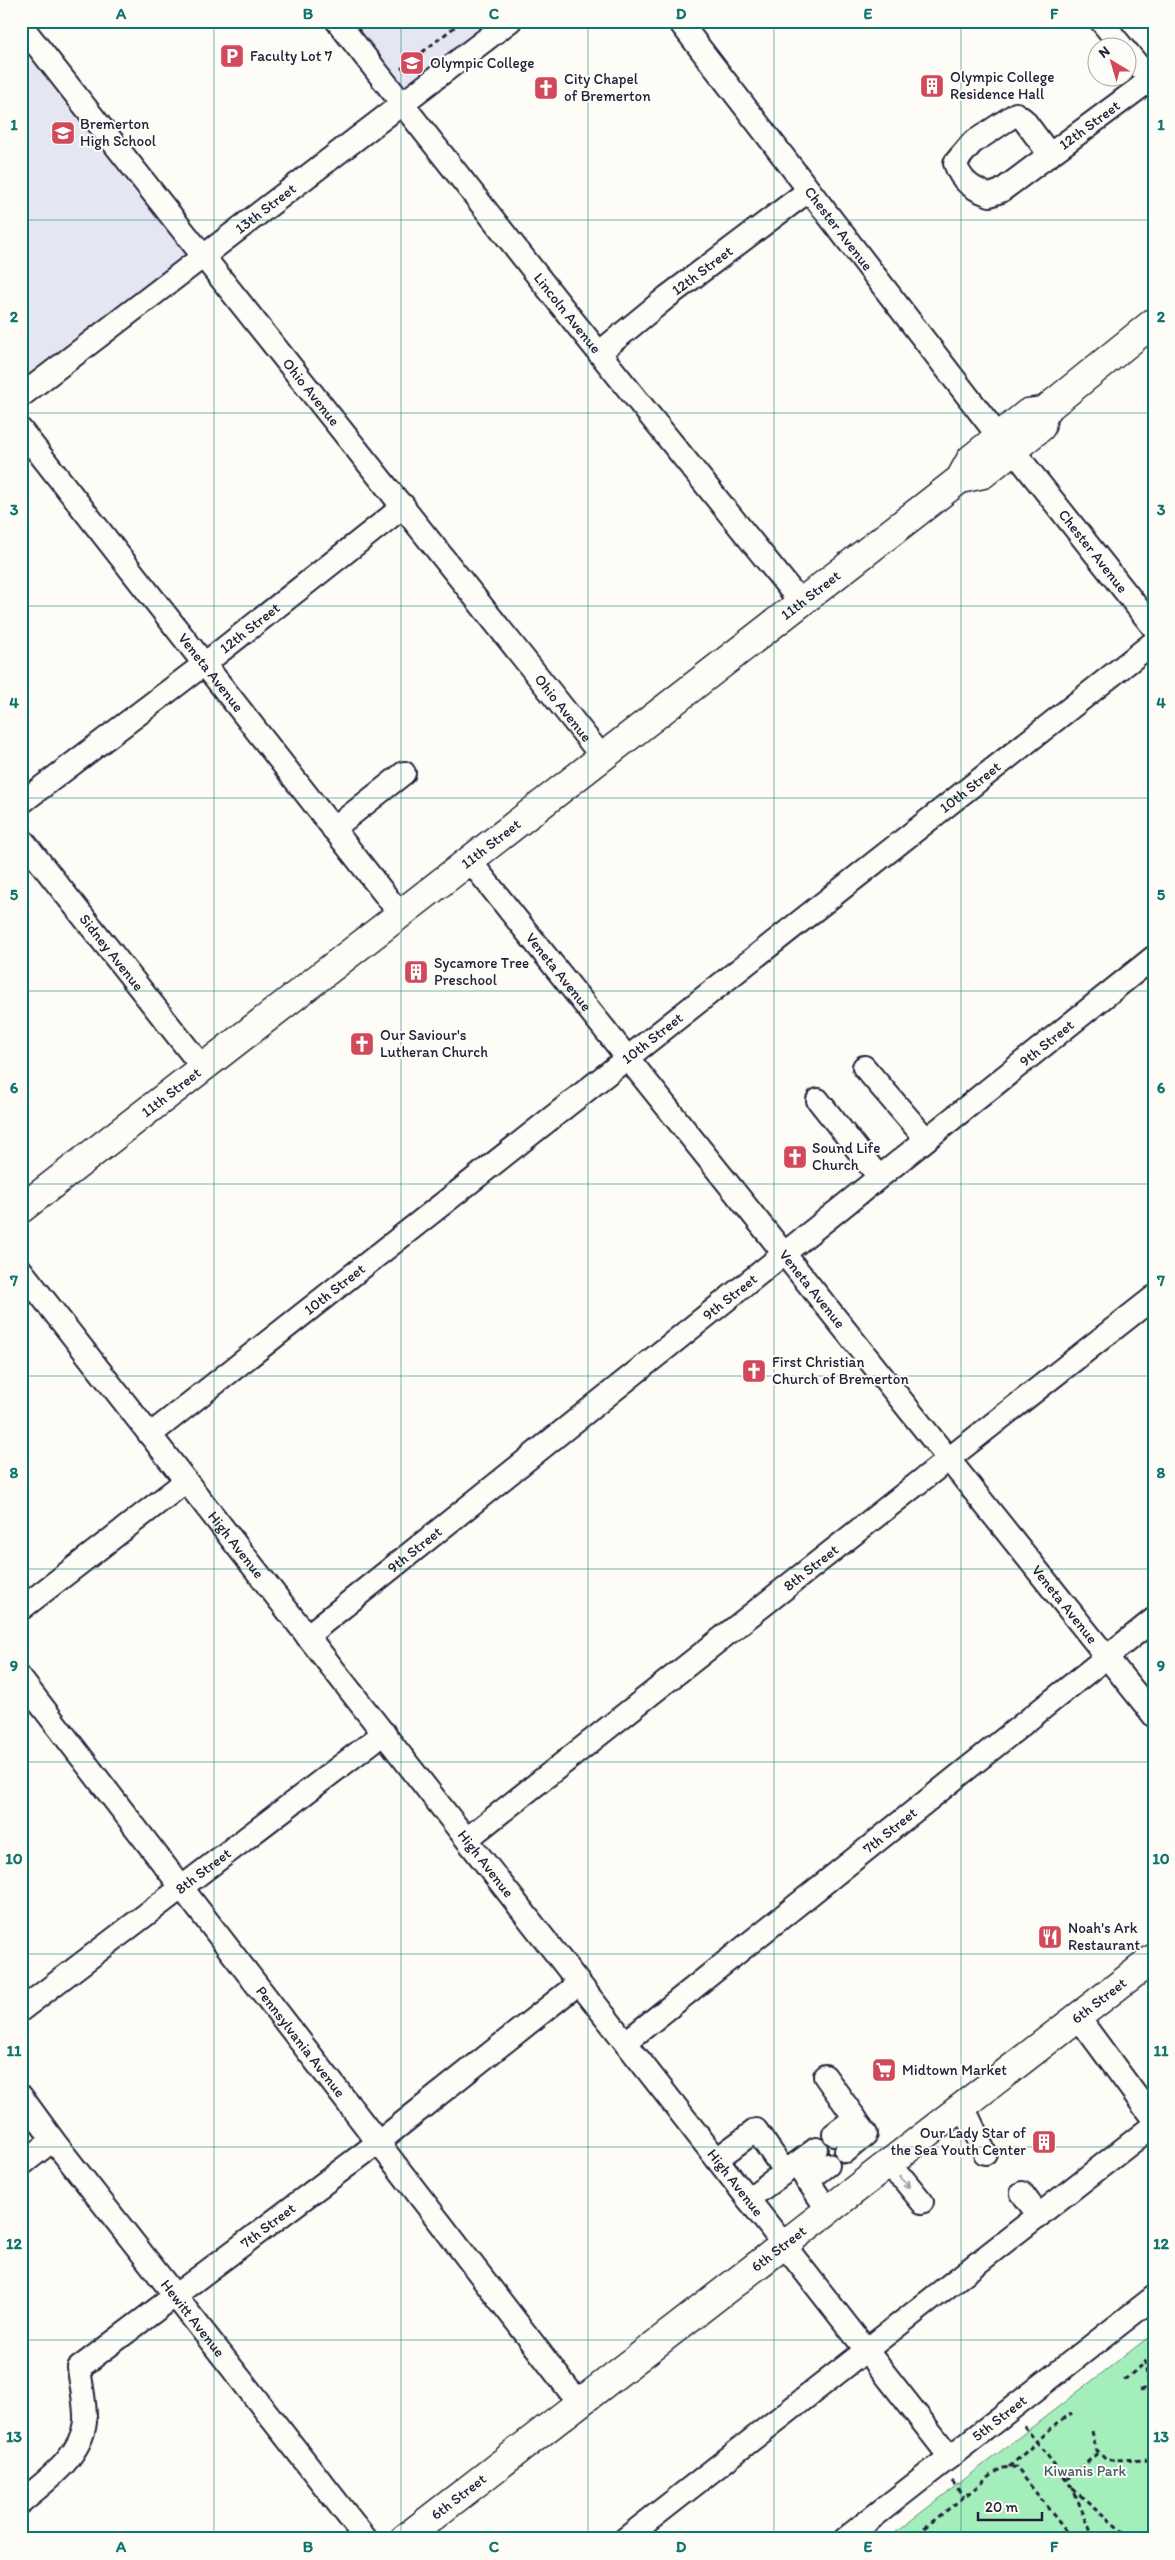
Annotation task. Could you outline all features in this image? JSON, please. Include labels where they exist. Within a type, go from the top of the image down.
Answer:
[{"type":"main road","name":"11th Street","points":[[21,1209],[802,604],[960,479],[971,460],[1006,443],[1028,413],[1044,411],[1154,322]]},
{"type":"main road","name":"6th Street","points":[[404,2539],[784,2245],[885,2164],[1154,1958]]},
{"type":"street","name":"Lincoln Avenue","points":[[337,21],[599,354],[802,604]]},
{"type":"street","name":"13th Street","points":[[21,396],[510,21]]},
{"type":"street","name":"Chester Avenue","points":[[679,21],[808,191],[1154,628]]},
{"type":"street","points":[[1101,21],[1115,38]]},
{"type":"street","name":"Ohio Avenue","points":[[21,25],[201,257],[404,506],[603,758]]},
{"type":"street","points":[[1138,64],[1152,79]]},
{"type":"street","name":"12th Street","points":[[1050,155],[1024,120],[1016,114],[972,143],[955,163],[959,177],[976,191],[990,195],[1000,191],[1050,155],[1152,79]]},
{"type":"street","name":"12th Street","points":[[599,354],[668,297],[808,191]]},
{"type":"street","name":"Veneta Avenue","points":[[21,430],[203,665],[401,915]]},
{"type":"street","name":"12th Street","points":[[21,803],[203,665],[404,506]]},
{"type":"street","name":"10th Street","points":[[150,1434],[1154,642]]},
{"type":"street","points":[[333,829],[404,773]]},
{"type":"street","name":"Sidney Avenue","points":[[21,838],[204,1068]]},
{"type":"street","name":"Veneta Avenue","points":[[470,861],[1154,1716]]},
{"type":"street","name":"9th Street","points":[[307,1636],[1154,957]]},
{"type":"street","points":[[864,1067],[926,1140]]},
{"type":"street","points":[[818,1100],[879,1177]]},
{"type":"street","name":"High Avenue","points":[[21,1270],[950,2457]]},
{"type":"street","name":"8th Street","points":[[467,1839],[1154,1297]]},
{"type":"street","points":[[21,1609],[186,1481]]},
{"type":"street","name":"7th Street","points":[[626,2042],[1154,1620]]},
{"type":"street","name":"Pennsylvania Avenue","points":[[21,1679],[380,2142],[579,2403]]},
{"type":"street","name":"8th Street","points":[[21,2010],[384,1733]]},
{"type":"street","name":"7th Street","points":[[21,2502],[66,2461],[81,2436],[85,2422],[79,2368],[175,2294],[380,2142],[579,1983]]},
{"type":"street","points":[[1078,2017],[1154,2120]]},
{"type":"street","points":[[825,2076],[854,2118],[840,2142]]},
{"type":"street","name":"Hewitt Avenue","points":[[21,2096],[53,2140],[366,2539]]},
{"type":"street","points":[[963,2106],[985,2153]]},
{"type":"street","points":[[625,2539],[1154,2125]]},
{"type":"street","points":[[717,2160],[756,2130],[796,2172],[828,2210]]},
{"type":"street","points":[[21,2165],[53,2140]]},
{"type":"street","points":[[748,2199],[822,2157]]},
{"type":"street","points":[[885,2164],[904,2180],[922,2202]]},
{"type":"street","points":[[1022,2193],[1038,2216]]},
{"type":"street","name":"5th Street","points":[[845,2539],[1154,2297]]},
{"type":"path","points":[[396,62],[401,69],[462,21]]},
{"type":"path","points":[[1124,2380],[1154,2356]]},
{"type":"path","points":[[1140,2390],[1152,2388],[1148,2383],[1145,2362]]},
{"type":"path","points":[[1008,2467],[1053,2426],[1072,2413]]},
{"type":"path","points":[[1023,2425],[1073,2489],[1131,2539]]},
{"type":"path","points":[[1092,2431],[1096,2449],[1106,2460],[1154,2459]]},
{"type":"path","points":[[1066,2480],[1099,2452]]},
{"type":"path","points":[[910,2539],[1001,2468],[1016,2467],[1072,2539]]},
{"type":"path","points":[[952,2480],[964,2497]]},
{"type":"path","points":[[1073,2489],[1094,2539]]},
{"type":"shaded area","name":"Olympic College","points":[[337,21],[509,21],[401,104]]},
{"type":"shaded area","name":"Bremerton High School","points":[[21,25],[201,257],[21,396]]},
{"type":"green space","name":"Kiwanis Park","points":[[1154,2333],[1154,2539],[887,2539]]},
{"type":"place","name":"Faculty Lot 7","points":[[232,56]]},
{"type":"place","name":"Olympic College","points":[[412,63]]},
{"type":"place","name":"Olympic College Residence Hall","points":[[932,86]]},
{"type":"place","name":"City Chapel of Bremerton","points":[[546,88]]},
{"type":"place","name":"Bremerton High School","points":[[63,133]]},
{"type":"place","name":"Sycamore Tree Preschool","points":[[416,972]]},
{"type":"place","name":"Our Saviour's Lutheran Church","points":[[362,1044]]},
{"type":"place","name":"Sound Life Church","points":[[795,1157]]},
{"type":"place","name":"First Christian Church of Bremerton","points":[[754,1371]]},
{"type":"place","name":"Noah's Ark Restaurant","points":[[1050,1937]]},
{"type":"place","name":"Midtown Market","points":[[884,2070]]},
{"type":"place","name":"Our Lady Star of the Sea Youth Center","points":[[1044,2142]]}]
